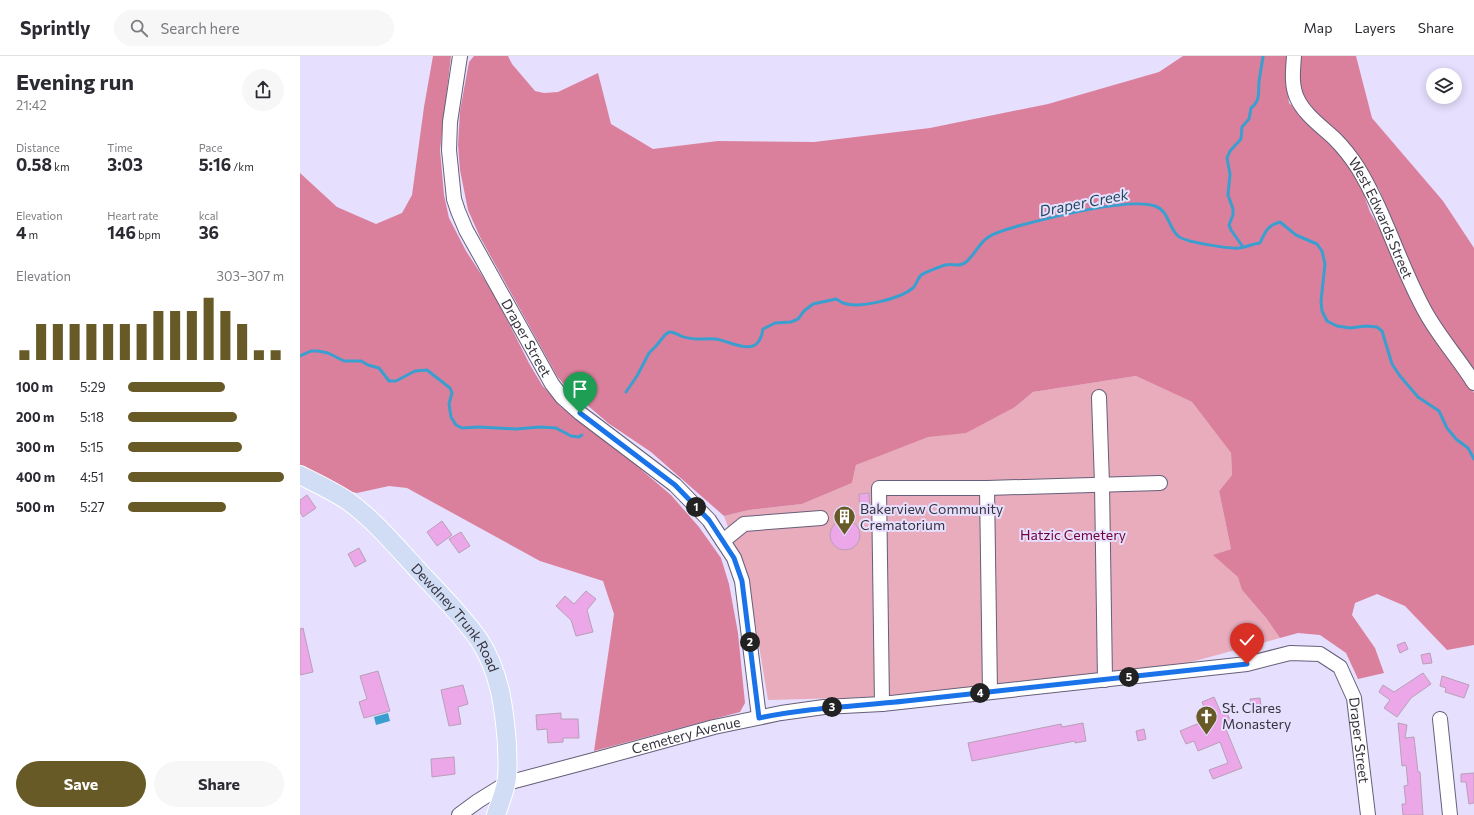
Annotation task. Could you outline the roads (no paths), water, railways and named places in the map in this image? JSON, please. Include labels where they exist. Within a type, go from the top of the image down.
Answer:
[{"type":"main road","name":"Dewdney Trunk Road","points":[[300,475],[324,486],[348,501],[371,520],[465,620],[491,661],[497,676],[502,698],[507,753],[507,783],[496,815]]},
{"type":"street","name":"Draper Street","points":[[460,56],[450,122],[449,150],[454,199],[469,236],[552,384],[580,413],[675,485],[709,520],[734,558],[742,581],[759,718]]},
{"type":"street","name":"West Edwards Street","points":[[1294,56],[1294,87],[1300,104],[1308,114],[1334,138],[1351,158],[1378,203],[1426,313],[1474,383]]},
{"type":"street","points":[[1099,397],[1105,680]]},
{"type":"street","points":[[882,704],[879,488],[987,488],[1160,483]]},
{"type":"street","points":[[987,488],[990,692]]},
{"type":"street","points":[[722,541],[744,524],[821,518]]},
{"type":"street","name":"Cemetery Avenue","points":[[459,815],[478,800],[507,783],[714,727],[781,713],[824,707],[882,704],[1247,664],[1290,653],[1320,654],[1340,667]]},
{"type":"street","name":"Draper Street","points":[[1340,667],[1354,698],[1368,815]]},
{"type":"street","points":[[1440,719],[1450,815]]},
{"type":"water","points":[[388,713],[390,721],[376,725],[374,717]]},
{"type":"waterway","points":[[1243,247],[1229,225],[1233,215],[1233,209],[1228,195],[1230,174],[1227,158],[1230,151],[1241,139],[1242,127],[1249,119],[1251,108],[1258,99],[1263,56]]},
{"type":"waterway","name":"Draper Creek","points":[[626,392],[637,376],[649,353],[669,332],[685,338],[715,339],[751,347],[758,342],[763,329],[775,323],[791,322],[798,319],[804,311],[813,304],[836,299],[850,305],[859,305],[879,302],[899,296],[913,288],[921,275],[945,265],[963,264],[970,258],[984,240],[998,232],[1031,222],[1107,206],[1142,204],[1160,208],[1166,215],[1172,228],[1178,236],[1189,241],[1217,246],[1242,248],[1260,243],[1267,230],[1276,223],[1280,222],[1296,235],[1317,244],[1322,251],[1325,264],[1321,301],[1322,311],[1327,321],[1337,326],[1350,328],[1366,326],[1377,327],[1382,331],[1392,364],[1400,376],[1418,397],[1439,411],[1447,428],[1456,439],[1468,448],[1474,459]]},
{"type":"waterway","name":"Draper Creek","points":[[300,356],[311,351],[318,351],[328,353],[344,361],[361,361],[379,368],[389,381],[396,381],[415,371],[427,370],[450,388],[452,393],[449,404],[451,417],[456,425],[462,428],[479,427],[516,429],[540,427],[556,428],[571,436],[579,437],[582,435]]},
{"type":"place","name":"Bakerview Community Crematorium","points":[[845,536]]},
{"type":"place","name":"St. Clares Monastery","points":[[1206,736]]},
{"type":"park label","name":"Hatzic Cemetery","points":[[1073,535]]}]
